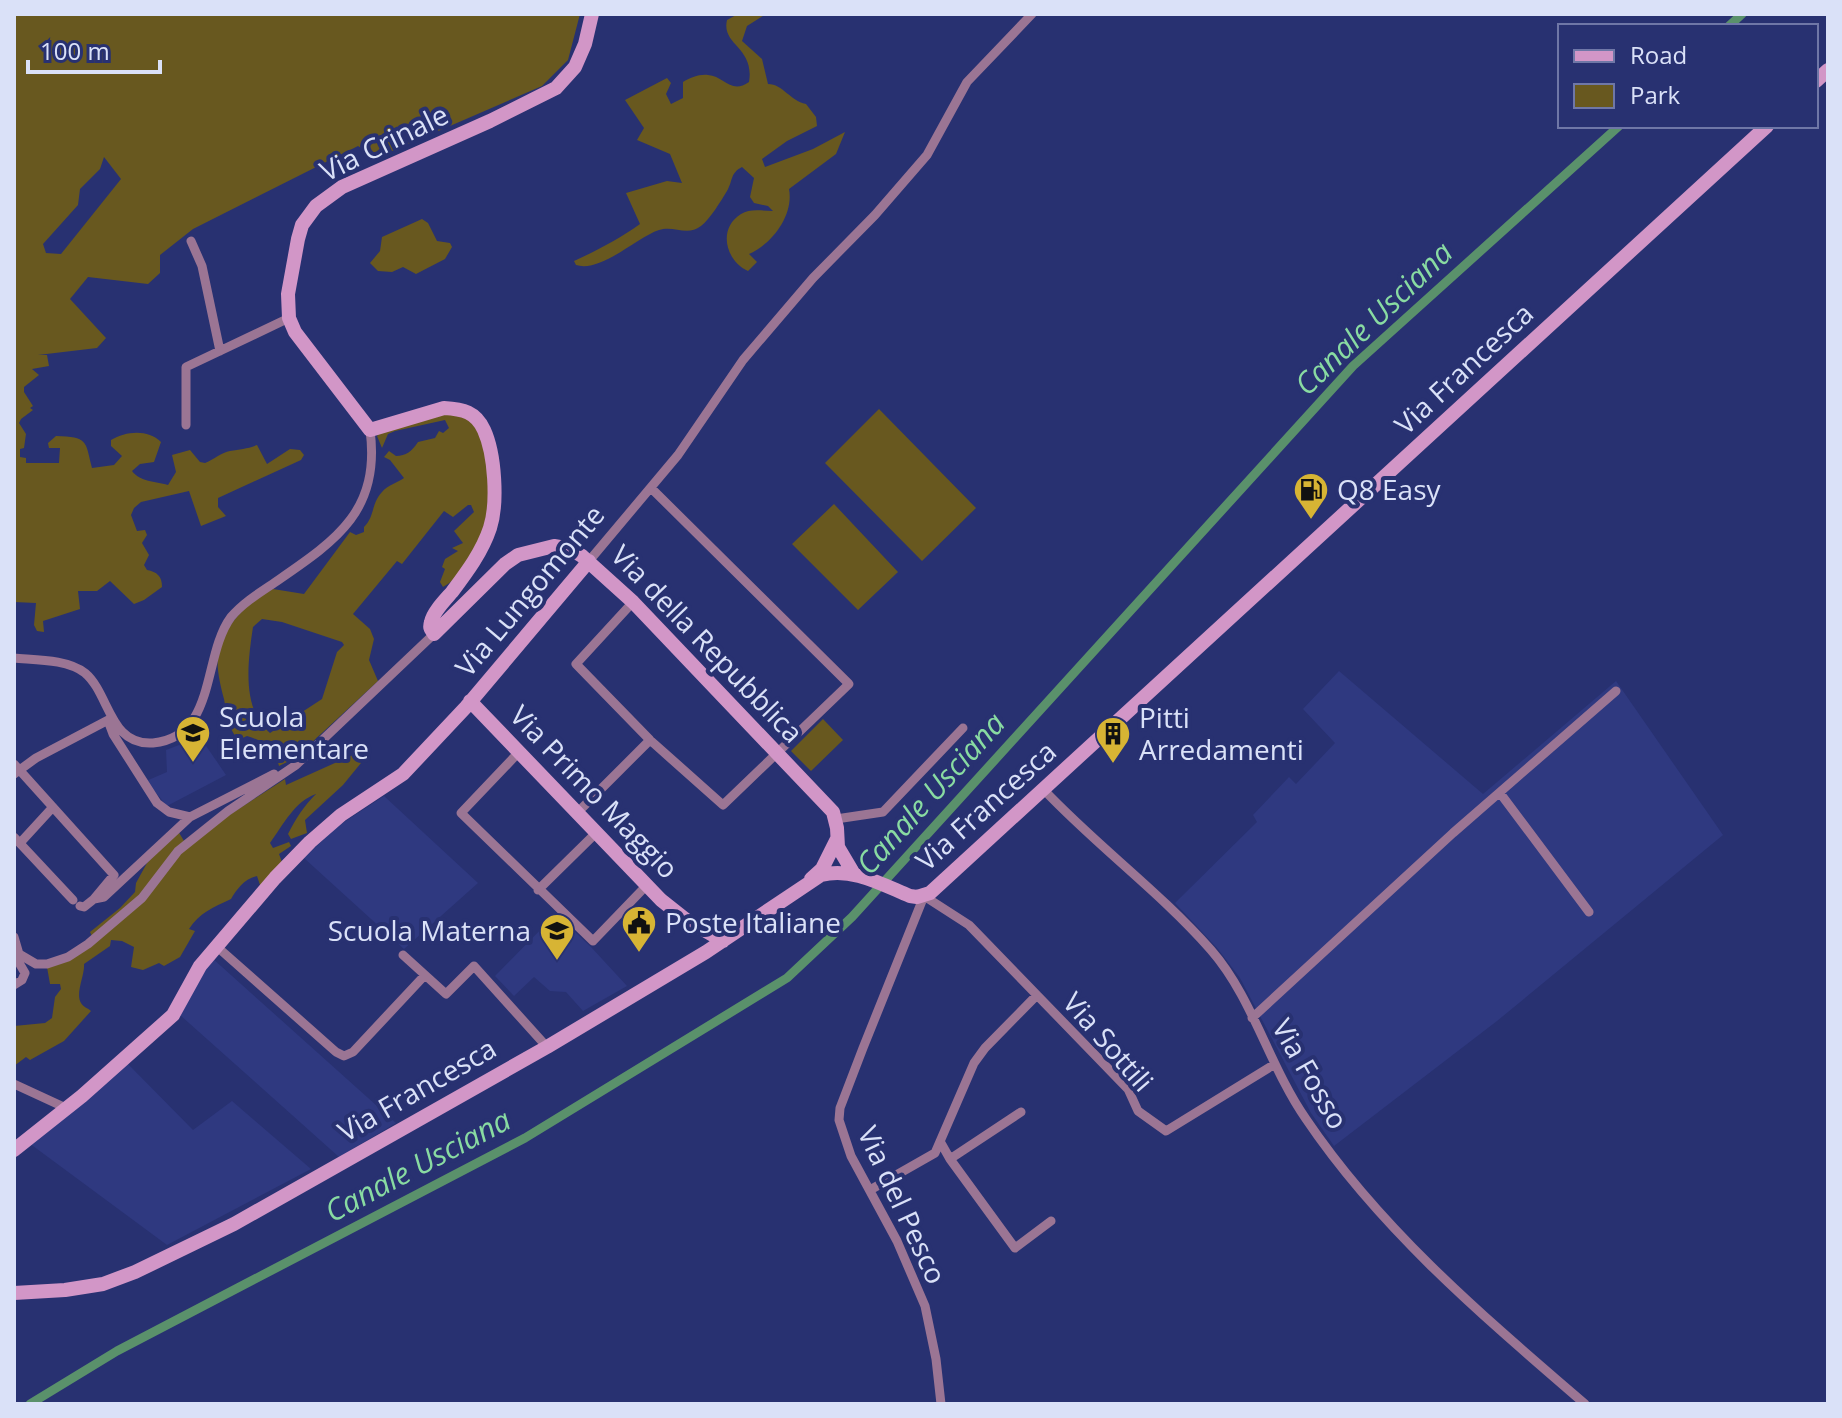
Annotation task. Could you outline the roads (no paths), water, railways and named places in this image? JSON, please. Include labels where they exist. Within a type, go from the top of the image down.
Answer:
[{"type":"street","name":"Via Crinale","points":[[289,318],[288,294],[298,239],[302,225],[316,206],[342,187],[541,98],[556,88],[575,67],[585,44],[592,14]]},
{"type":"street","name":"Via Lungomonte","points":[[14,1150],[173,1015],[215,945],[310,842],[341,815],[403,774],[468,704],[678,455],[743,360],[813,278],[909,177],[933,146],[967,82],[1032,14]]},
{"type":"street","name":"Via Francesca","points":[[14,1293],[85,1288],[135,1272],[234,1224],[547,1047],[723,941],[821,875],[854,874],[917,896],[938,887],[1765,128]]},
{"type":"street","points":[[191,241],[202,266],[220,351]]},
{"type":"street","points":[[14,658],[57,663],[80,670],[94,682],[112,718],[129,737],[144,743],[172,738],[191,725],[201,706],[220,638],[235,613],[336,537],[360,506],[373,469],[370,430],[295,332],[289,318],[186,367],[186,425]]},
{"type":"street","points":[[370,430],[444,408],[456,408],[471,413],[479,420],[487,437],[494,494],[490,528],[469,568],[433,617],[431,629],[434,634]]},
{"type":"street","points":[[633,602],[576,664],[650,740],[723,805],[849,684],[651,488]]},
{"type":"street","name":"Via della Repubblica","points":[[19,954],[36,964],[47,964],[68,957],[88,944],[142,898],[178,851],[296,765],[505,564],[518,555],[540,548],[560,546],[589,561],[633,602],[777,752],[836,819]]},
{"type":"street","points":[[1252,1018],[1453,833],[1616,691]]},
{"type":"street","name":"Via Primo Maggio","points":[[468,704],[520,751],[646,886],[672,910],[723,941]]},
{"type":"street","points":[[94,899],[114,875],[16,769],[112,718]]},
{"type":"street","points":[[112,718],[110,726],[113,734],[153,799],[169,812],[190,817]]},
{"type":"street","points":[[836,873],[836,819],[883,812],[963,728]]},
{"type":"street","points":[[578,812],[650,740]]},
{"type":"street","points":[[520,751],[461,813],[593,941],[646,886]]},
{"type":"street","name":"Via della Repubblica","points":[[17,840],[76,903],[84,907],[94,899],[101,899],[126,878],[190,817],[296,765]]},
{"type":"street","name":"Via Fosso","points":[[1044,790],[1213,952],[1305,1117],[1403,1238],[1447,1282],[1585,1404]]},
{"type":"street","points":[[1500,793],[1589,912]]},
{"type":"street","points":[[17,840],[53,807]]},
{"type":"street","points":[[538,890],[597,832]]},
{"type":"street","points":[[835,846],[854,874]]},
{"type":"street","points":[[808,881],[822,869],[835,846]]},
{"type":"street","name":"Via Sottili","points":[[917,896],[969,925],[1128,1089],[1138,1111],[1166,1131],[1275,1064]]},
{"type":"street","name":"Via del Pesco","points":[[917,896],[840,1108],[839,1120],[845,1141],[897,1241],[925,1306],[941,1404]]},
{"type":"street","points":[[14,937],[18,961],[25,973],[22,980],[14,985]]},
{"type":"street","points":[[215,945],[344,1056],[353,1052],[425,975]]},
{"type":"street","points":[[403,955],[446,994],[474,966],[547,1047]]},
{"type":"street","points":[[870,1190],[935,1153],[974,1063],[1037,995]]},
{"type":"street","points":[[14,1084],[66,1108]]},
{"type":"street","points":[[950,1159],[1021,1112]]},
{"type":"street","points":[[941,1143],[1015,1248],[1051,1221]]},
{"type":"waterway","name":"Canale Usciana","points":[[1731,24],[1742,14]]},
{"type":"waterway","name":"Canale Usciana","points":[[30,1404],[117,1351],[525,1138],[787,978],[852,917],[1353,366],[1617,128]]},
{"type":"place","name":"Q8 Easy","points":[[1311,521]]},
{"type":"place","name":"Scuola Elementare","points":[[193,764]]},
{"type":"place","name":"Pitti Arredamenti","points":[[1113,765]]},
{"type":"place","name":"Poste Italiane","points":[[639,954]]},
{"type":"place","name":"Scuola Materna","points":[[557,962]]}]
